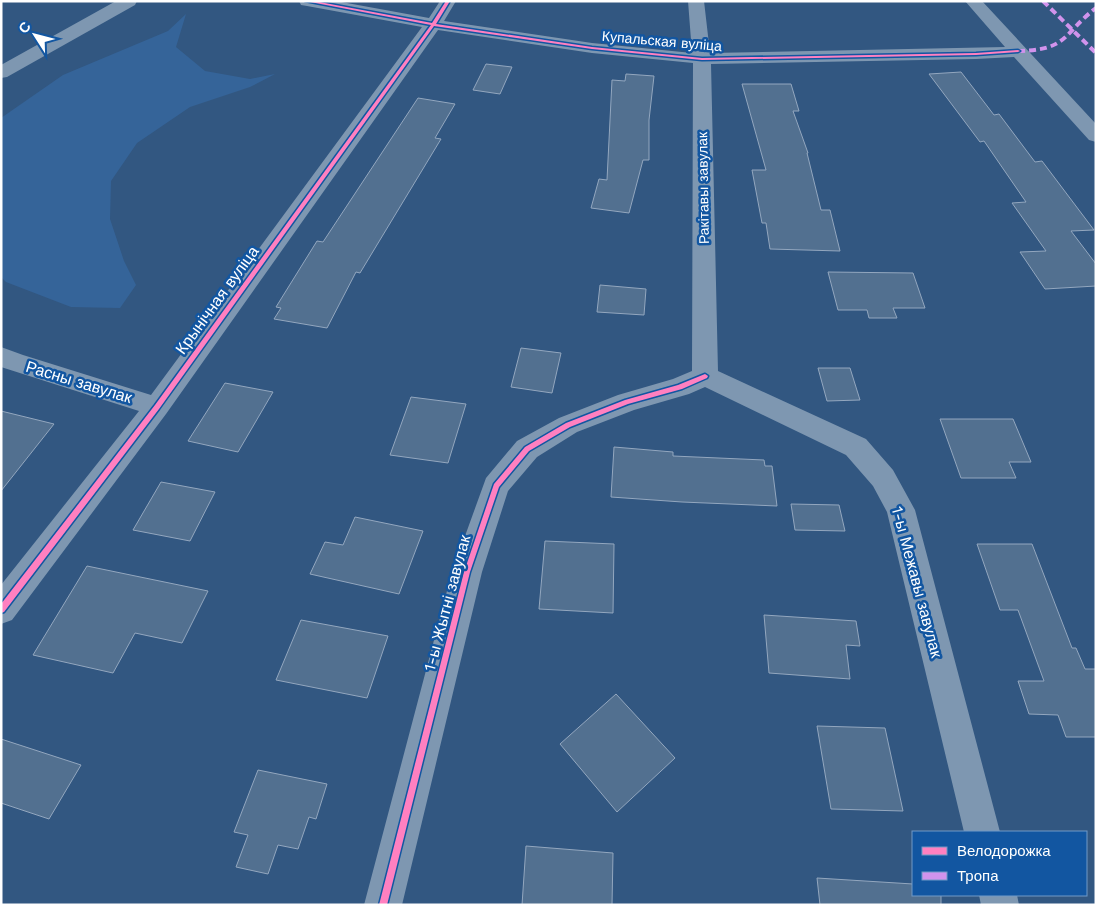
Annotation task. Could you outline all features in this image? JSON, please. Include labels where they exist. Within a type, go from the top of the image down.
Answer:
[{"type":"street","points":[[1,73],[129,1]]},
{"type":"street","name":"Купальская вуліца","points":[[307,1],[433,25],[592,48],[702,60],[976,54],[1018,51]]},
{"type":"street","name":"Крынічная вуліца","points":[[1,610],[157,407],[433,25],[448,1]]},
{"type":"street","name":"Ракітавы завулак","points":[[696,1],[702,60],[705,376]]},
{"type":"street","points":[[973,1],[1096,136]]},
{"type":"street","name":"Расны завулак","points":[[1,356],[14,362],[157,407]]},
{"type":"street","name":"1-ы Межавы завулак","points":[[705,376],[856,447],[883,478],[901,510],[982,831]]},
{"type":"street","name":"1-ы Жытні завулак","points":[[383,905],[467,572],[496,486],[527,449],[568,425],[627,402],[680,387],[705,376]]},
{"type":"water","points":[[186,14],[176,47],[205,71],[250,79],[275,74],[250,87],[190,107],[137,143],[111,181],[110,219],[124,261],[136,285],[120,308],[71,307],[6,282],[1,277],[1,118],[63,75],[168,31]]},
{"type":"building","points":[[486,64],[512,67],[500,94],[473,90]]},
{"type":"building","points":[[961,72],[994,115],[999,114],[1035,162],[1042,161],[1094,230],[1071,231],[1096,264],[1096,286],[1045,289],[1020,252],[1046,251],[1012,203],[1026,202],[984,141],[980,142],[929,74]]},
{"type":"building","points":[[626,74],[654,76],[649,120],[649,160],[643,160],[629,213],[591,208],[599,179],[607,180],[612,80],[625,81]]},
{"type":"building","points":[[742,84],[791,84],[799,111],[793,111],[808,153],[821,210],[830,210],[840,251],[770,249],[766,223],[762,223],[752,170],[766,170]]},
{"type":"building","points":[[418,98],[455,104],[435,138],[441,139],[360,273],[356,272],[327,328],[274,319],[281,308],[276,307],[317,241],[323,242]]},
{"type":"building","points":[[828,272],[913,273],[925,308],[893,308],[897,318],[869,318],[867,310],[838,310]]},
{"type":"building","points":[[600,285],[646,289],[644,315],[597,312]]},
{"type":"building","points":[[521,348],[561,353],[552,393],[511,387]]},
{"type":"building","points":[[818,368],[850,368],[860,400],[827,401]]},
{"type":"building","points":[[225,383],[273,392],[238,452],[188,441]]},
{"type":"building","points":[[411,397],[466,404],[448,463],[390,455]]},
{"type":"building","points":[[1,411],[54,424],[1,491]]},
{"type":"building","points":[[940,419],[1013,419],[1031,462],[1009,462],[1016,478],[961,478]]},
{"type":"building","points":[[614,447],[673,452],[673,456],[764,460],[765,466],[772,466],[777,506],[611,497]]},
{"type":"building","points":[[161,482],[215,492],[190,541],[133,530]]},
{"type":"building","points":[[791,504],[839,505],[845,531],[795,530]]},
{"type":"building","points":[[355,517],[423,531],[399,594],[310,574],[325,542],[343,545]]},
{"type":"building","points":[[545,541],[614,544],[613,613],[539,609]]},
{"type":"building","points":[[977,544],[1032,544],[1072,648],[1076,648],[1085,669],[1096,669],[1096,737],[1066,737],[1058,715],[1029,714],[1018,681],[1044,681],[1018,610],[1000,610]]},
{"type":"building","points":[[87,566],[208,591],[182,643],[135,633],[113,673],[33,655]]},
{"type":"building","points":[[764,615],[856,621],[860,646],[846,645],[850,679],[769,673]]},
{"type":"building","points":[[301,620],[388,636],[367,698],[276,680]]},
{"type":"building","points":[[616,694],[675,758],[617,812],[560,744]]},
{"type":"building","points":[[817,726],[885,728],[903,811],[831,809]]},
{"type":"building","points":[[1,739],[81,765],[49,819],[1,803]]},
{"type":"building","points":[[258,770],[327,784],[316,819],[309,817],[298,849],[278,845],[268,874],[236,867],[248,835],[234,832]]},
{"type":"building","points":[[526,846],[613,853],[612,905],[522,905]]},
{"type":"building","points":[[817,878],[912,884],[912,896],[941,896],[941,905],[820,905]]},
{"type":"marked path","points":[[1043,1],[1096,53]]},
{"type":"marked path","points":[[1018,51],[1030,51],[1058,44],[1068,37],[1096,8]]},
{"type":"cycle path","points":[[307,1],[453,28],[592,48],[702,59],[976,54],[1018,51]]},
{"type":"cycle path","points":[[1,610],[157,407],[433,25],[448,1]]},
{"type":"cycle path","points":[[383,905],[467,572],[496,486],[527,449],[568,425],[627,402],[680,387],[705,376]]}]
